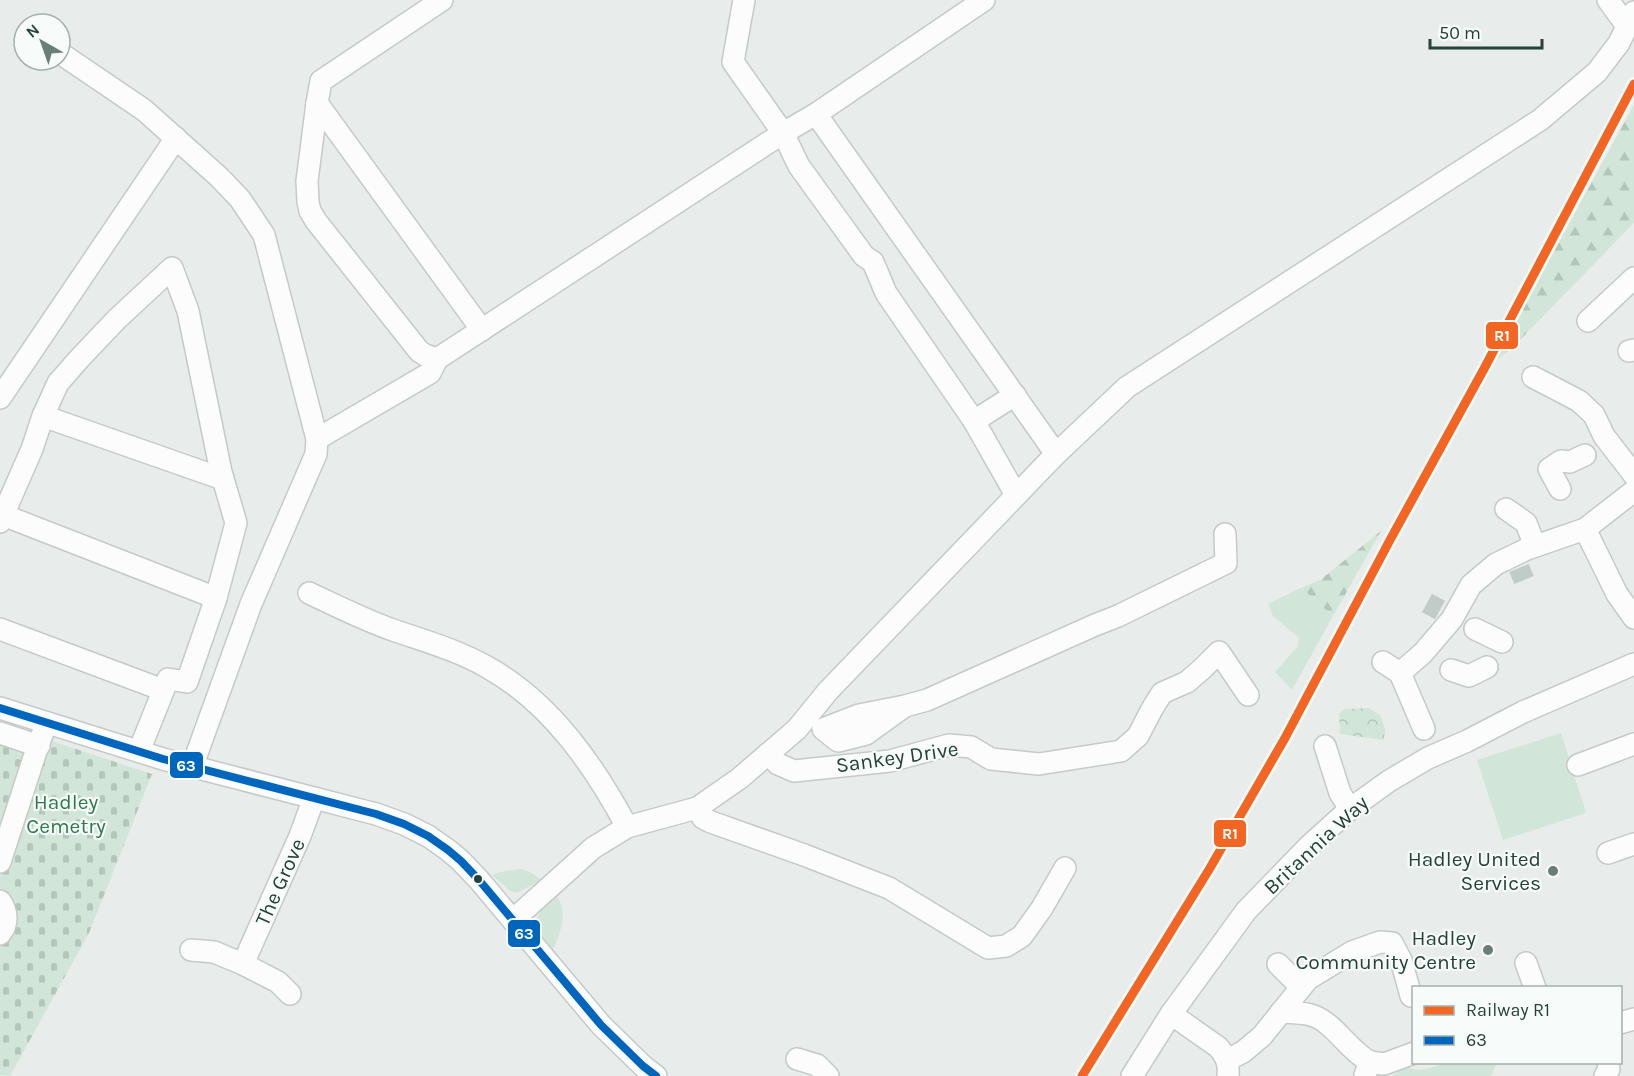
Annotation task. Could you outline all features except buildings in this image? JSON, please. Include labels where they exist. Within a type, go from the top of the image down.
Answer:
[{"type":"street","points":[[437,359],[419,351],[316,221],[308,202],[308,181],[321,81],[442,0]]},
{"type":"street","points":[[744,0],[733,62],[783,134],[799,166],[864,256],[873,262],[886,293],[974,421],[1017,495]]},
{"type":"street","points":[[317,439],[430,373],[437,359],[816,114],[984,0]]},
{"type":"street","points":[[513,920],[593,848],[627,828],[697,808],[740,778],[792,732],[828,691],[1056,454],[1127,387],[1540,120],[1597,72],[1619,43],[1631,19],[1608,0]]},
{"type":"street","points":[[72,61],[144,110],[176,138],[219,177],[240,200],[264,235],[317,439],[316,454],[251,604],[192,767]]},
{"type":"street","points":[[317,103],[482,330]]},
{"type":"street","points":[[816,114],[1056,454]]},
{"type":"street","points":[[0,398],[176,138]]},
{"type":"street","points":[[139,751],[168,679],[187,682],[216,598],[236,523],[223,479],[188,311],[172,268],[117,319],[58,383],[1,519],[216,598]]},
{"type":"street","points":[[1588,321],[1609,311],[1634,278]]},
{"type":"street","points":[[1533,377],[1579,401],[1594,415],[1596,448]]},
{"type":"street","points":[[974,421],[1015,395]]},
{"type":"street","points":[[43,416],[223,479]]},
{"type":"street","points":[[1596,448],[1634,476]]},
{"type":"street","points":[[1560,489],[1549,469],[1561,461],[1570,462],[1596,448]]},
{"type":"street","points":[[1437,662],[1471,585],[1496,564],[1516,562],[1535,546],[1585,529],[1634,491]]},
{"type":"street","points":[[1506,508],[1526,523],[1535,546]]},
{"type":"street","points":[[1585,529],[1617,594],[1634,618]]},
{"type":"street","points":[[792,732],[823,729],[838,741],[866,734],[905,706],[927,700],[1118,616],[1226,563],[1225,534]]},
{"type":"street","points":[[309,593],[382,626],[461,654],[488,667],[530,696],[585,758],[627,828]]},
{"type":"street","points":[[1457,620],[1502,642]]},
{"type":"street","points":[[0,628],[163,690]]},
{"type":"street","name":"Sankey Drive","points":[[768,753],[778,764],[794,771],[890,761],[949,745],[971,747],[991,759],[1040,764],[1121,751],[1138,736],[1162,693],[1186,682],[1219,652],[1248,695]]},
{"type":"street","points":[[1424,729],[1391,667],[1437,662],[1469,676],[1486,667]]},
{"type":"street","name":"Britannia Way","points":[[1132,1076],[1171,1014],[1246,911],[1308,847],[1350,809],[1389,781],[1428,758],[1523,712],[1634,664]]},
{"type":"street","points":[[0,708],[192,767],[376,814],[428,836],[461,861],[601,1025],[656,1076]]},
{"type":"street","points":[[0,862],[47,723]]},
{"type":"street","points":[[0,734],[39,747]]},
{"type":"street","points":[[1578,765],[1634,744]]},
{"type":"street","points":[[1325,746],[1340,793],[1350,809]]},
{"type":"street","name":"The Grove","points":[[243,964],[300,836],[314,798]]},
{"type":"street","points":[[697,808],[703,818],[711,822],[889,888],[988,948],[1006,946],[1022,936],[1042,908],[1065,868]]},
{"type":"street","points":[[1608,853],[1634,843]]},
{"type":"street","points":[[0,901],[4,906],[6,922],[0,934]]},
{"type":"street","points":[[1171,1014],[1218,1047],[1227,1068],[1254,1043],[1308,979],[1352,952],[1380,942],[1392,943],[1401,960],[1411,996]]},
{"type":"street","points":[[191,950],[214,951],[278,982],[290,994]]},
{"type":"street","points":[[1526,963],[1534,986]]},
{"type":"street","points":[[1278,964],[1298,991]]},
{"type":"street","points":[[1281,1012],[1303,1013],[1317,1017],[1337,1033],[1359,1056],[1367,1069],[1412,1053]]},
{"type":"street","points":[[797,1059],[817,1065],[828,1076]]},
{"type":"green space","points":[[1634,105],[1634,223],[1516,344],[1493,363]]},
{"type":"green space","points":[[1381,531],[1333,616],[1301,588],[1320,580]]},
{"type":"green space","points":[[1301,588],[1333,616],[1292,690],[1275,672],[1297,647],[1299,638],[1273,616],[1268,604]]},
{"type":"green space","points":[[1369,708],[1380,715],[1385,729],[1384,740],[1340,734],[1339,714],[1345,709]]},
{"type":"green space","name":"Hadley Cemetry","points":[[0,724],[152,774],[89,933],[10,1076],[0,1075]]},
{"type":"green space","points":[[1561,733],[1586,813],[1503,840],[1477,760]]},
{"type":"green space","points":[[520,869],[542,880],[516,893],[510,891],[492,875],[500,872]]},
{"type":"green space","points":[[555,894],[563,914],[556,942],[550,950],[539,930],[537,918]]},
{"type":"green space","points":[[1442,1064],[1497,1064],[1491,1076],[1391,1076],[1406,1067],[1421,1070]]},
{"type":"tunnel","points":[[1519,568],[1524,580]]},
{"type":"tunnel","points":[[1427,603],[1440,610]]},
{"type":"rail line","name":"R1","points":[[1082,1076],[1210,868],[1285,738],[1634,84]]},
{"type":"transit line","name":"63","points":[[0,708],[163,759],[376,814],[428,836],[461,861],[601,1025],[656,1076]]},
{"type":"place","name":"Hadley United Services","points":[[1553,871]]},
{"type":"place","name":"Hadley Community Centre","points":[[1488,950]]}]
